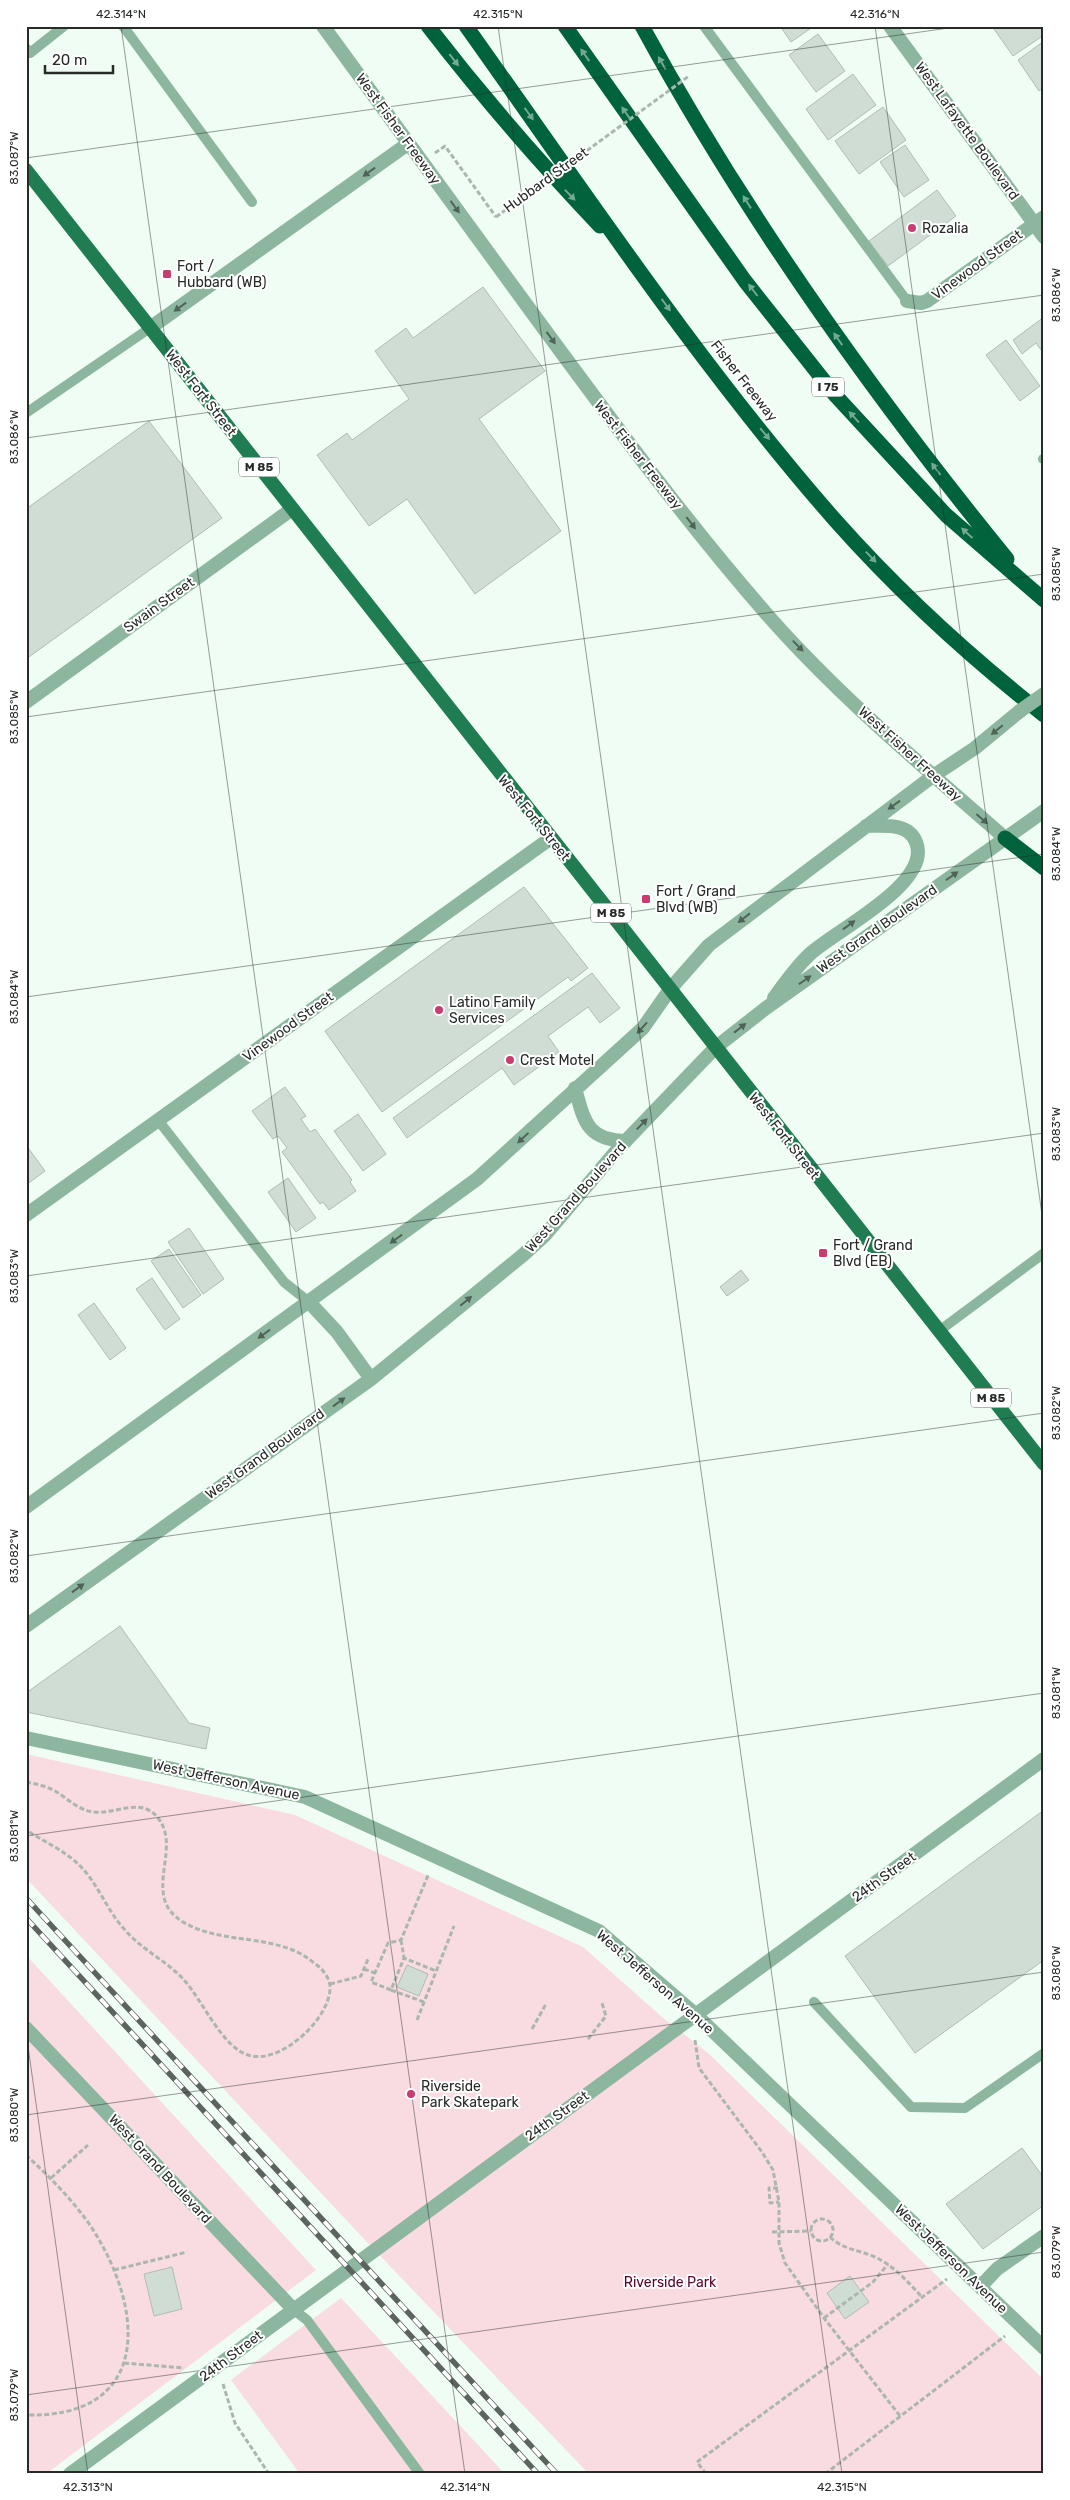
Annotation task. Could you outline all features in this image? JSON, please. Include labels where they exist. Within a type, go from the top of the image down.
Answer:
[{"type":"highway","points":[[428,26],[480,93],[555,180],[638,266]]},
{"type":"highway","name":"Fisher Freeway","points":[[466,26],[732,394],[836,520],[908,595],[984,665],[1044,715]]},
{"type":"highway","name":"I 75","points":[[565,26],[745,281],[836,396],[946,515],[1040,596]]},
{"type":"highway","points":[[642,26],[675,88],[773,243],[842,344],[966,509],[1040,596]]},
{"type":"highway","points":[[984,665],[1044,725]]},
{"type":"highway","points":[[1005,838],[1044,868]]},
{"type":"main road","name":"West Fort Street","points":[[26,170],[1044,1464]]},
{"type":"street","name":"West Fisher Freeway","points":[[323,26],[614,424],[709,546],[773,621],[825,675],[933,776],[1005,838]]},
{"type":"street","name":"West Lafayette Boulevard","points":[[890,26],[1039,220],[1044,237]]},
{"type":"street","points":[[150,328],[409,143]]},
{"type":"street","name":"Vinewood Street","points":[[907,301],[921,304],[927,301],[1039,220]]},
{"type":"street","name":"Swain Street","points":[[26,702],[292,509]]},
{"type":"street","points":[[26,1507],[477,1179],[643,1028],[671,988],[709,945],[933,776],[975,748],[1044,694]]},
{"type":"street","name":"West Grand Boulevard","points":[[26,1626],[371,1379],[545,1235],[626,1141],[715,1048],[766,1008],[1039,814]]},
{"type":"street","points":[[766,1008],[811,953],[897,889],[913,871],[919,854],[918,845],[911,832],[896,826],[866,826]]},
{"type":"street","name":"Vinewood Street","points":[[26,1215],[551,838]]},
{"type":"street","points":[[575,1088],[582,1113],[594,1134],[611,1141],[626,1141]]},
{"type":"street","points":[[309,1302],[337,1332],[371,1379]]},
{"type":"street","name":"West Jefferson Avenue","points":[[26,1738],[305,1797],[599,1931],[695,2014],[1044,2348]]},
{"type":"street","name":"24th Street","points":[[70,2474],[1044,1759]]},
{"type":"street","name":"West Grand Boulevard","points":[[26,2028],[294,2310]]},
{"type":"street","points":[[980,2287],[998,2270],[1044,2236]]},
{"type":"lane","points":[[26,48],[30,53],[64,26]]},
{"type":"lane","points":[[123,26],[252,202]]},
{"type":"lane","points":[[704,26],[907,301]]},
{"type":"lane","points":[[26,413],[150,328]]},
{"type":"lane","points":[[158,1120],[284,1282],[309,1302]]},
{"type":"lane","points":[[939,1331],[1044,1253]]},
{"type":"lane","points":[[814,2002],[911,2106],[965,2108],[1044,2053]]},
{"type":"lane","points":[[294,2310],[307,2320],[420,2474]]},
{"type":"path","name":"Hubbard Street","points":[[423,162],[445,146],[496,217],[689,76]]},
{"type":"path","points":[[26,1782],[47,1787],[82,1808],[93,1812],[131,1807],[150,1811],[158,1817],[165,1833],[163,1894],[170,1910],[190,1925],[218,1935],[294,1950],[320,1967],[330,1984],[329,1998],[323,2010],[309,2030],[288,2048],[268,2056],[258,2057],[242,2053],[229,2042],[184,1980],[124,1930],[91,1879],[78,1864],[26,1830]]},
{"type":"path","points":[[391,1990],[404,1958],[401,1940],[436,1856]]},
{"type":"path","points":[[417,2020],[454,1926]]},
{"type":"path","points":[[401,1940],[388,1943],[372,1982],[424,2002]]},
{"type":"path","points":[[404,1958],[436,1971]]},
{"type":"path","points":[[330,1984],[361,1976],[368,1960]]},
{"type":"path","points":[[364,1969],[375,1973]]},
{"type":"path","points":[[588,2039],[606,2016],[602,2003]]},
{"type":"path","points":[[532,2029],[546,2004]]},
{"type":"path","points":[[696,2040],[699,2068],[762,2152],[772,2170],[778,2188],[779,2232],[785,2263],[824,2318],[900,2416]]},
{"type":"path","points":[[51,2178],[88,2145]]},
{"type":"path","points":[[26,2155],[51,2178],[86,2220],[102,2244],[114,2270],[127,2317],[128,2342],[124,2363],[115,2382],[102,2397],[86,2406],[64,2413],[26,2415]]},
{"type":"path","points":[[778,2188],[769,2188],[770,2203],[779,2202]]},
{"type":"path","points":[[811,2231],[816,2222],[825,2220],[832,2228],[830,2237]]},
{"type":"path","points":[[772,2232],[811,2231]]},
{"type":"path","points":[[811,2231],[814,2237],[820,2241],[830,2237]]},
{"type":"path","points":[[830,2237],[844,2246],[876,2257],[888,2264],[922,2297]]},
{"type":"path","points":[[114,2270],[187,2252]]},
{"type":"path","points":[[824,2318],[873,2282],[888,2264]]},
{"type":"path","points":[[706,2474],[697,2462],[949,2277]]},
{"type":"path","points":[[824,2474],[1020,2324]]},
{"type":"path","points":[[124,2363],[213,2370],[224,2389],[235,2423],[269,2474]]},
{"type":"green space","name":"Riverside Park","points":[[26,1754],[295,1815],[583,1947],[662,2017],[708,2053],[1044,2380],[1044,2474],[589,2474],[365,2240],[26,1878]]},
{"type":"green space","points":[[26,1955],[316,2270],[46,2474],[26,2474]]},
{"type":"green space","points":[[341,2298],[505,2474],[300,2474],[231,2380]]},
{"type":"building","points":[[780,26],[814,26],[791,42]]},
{"type":"building","points":[[997,26],[1044,26],[1044,35],[1013,56],[994,29]]},
{"type":"building","points":[[818,34],[845,71],[816,92],[789,55]]},
{"type":"building","points":[[1044,41],[1044,87],[1039,91],[1018,60]]},
{"type":"building","points":[[853,74],[876,105],[828,140],[806,109]]},
{"type":"building","points":[[883,107],[906,140],[859,174],[835,141]]},
{"type":"building","points":[[905,145],[929,180],[904,197],[880,162]]},
{"type":"building","name":"Rozalia","points":[[937,190],[956,216],[888,266],[869,241]]},
{"type":"building","points":[[483,287],[545,371],[479,419],[561,531],[475,594],[407,499],[369,526],[317,455],[347,433],[352,440],[409,399],[375,351],[406,328],[413,338]]},
{"type":"building","points":[[1044,317],[1044,354],[1036,343],[1022,354],[1013,340]]},
{"type":"building","points":[[1006,340],[1040,386],[1020,401],[986,355]]},
{"type":"building","points":[[149,421],[222,518],[26,659],[26,509]]},
{"type":"building","name":"Latino Family Services","points":[[524,887],[588,968],[571,981],[568,977],[382,1112],[325,1031]]},
{"type":"building","name":"Crest Motel","points":[[592,973],[620,1008],[600,1023],[588,1007],[548,1036],[559,1052],[514,1085],[502,1068],[407,1138],[393,1118]]},
{"type":"building","points":[[285,1087],[306,1116],[301,1119],[310,1132],[315,1129],[352,1180],[350,1182],[356,1191],[329,1210],[323,1202],[320,1204],[282,1152],[287,1148],[278,1136],[273,1139],[252,1111]]},
{"type":"building","points":[[358,1114],[386,1154],[363,1171],[334,1131]]},
{"type":"building","points":[[26,1145],[45,1171],[26,1185]]},
{"type":"building","points":[[288,1178],[316,1218],[296,1232],[268,1192]]},
{"type":"building","points":[[189,1228],[224,1279],[203,1294],[168,1242]]},
{"type":"building","points":[[169,1249],[201,1295],[183,1308],[151,1261]]},
{"type":"building","points":[[741,1270],[749,1280],[727,1296],[720,1287]]},
{"type":"building","points":[[152,1278],[180,1319],[165,1330],[136,1289]]},
{"type":"building","points":[[94,1303],[126,1348],[110,1360],[78,1315]]},
{"type":"building","points":[[120,1626],[189,1723],[210,1728],[206,1749],[26,1712],[26,1693]]},
{"type":"building","points":[[1044,1810],[1044,1960],[915,2053],[845,1956]]},
{"type":"building","points":[[407,1965],[428,1974],[419,1996],[397,1987]]},
{"type":"building","points":[[1022,2148],[1044,2178],[1044,2205],[983,2249],[946,2204]]},
{"type":"building","points":[[172,2267],[182,2309],[154,2316],[144,2274]]},
{"type":"building","points":[[850,2276],[869,2302],[845,2319],[827,2293]]},
{"type":"railway","points":[[26,1898],[557,2474]]},
{"type":"railway","points":[[26,1918],[538,2474]]},
{"type":"place","name":"Rozalia","points":[[912,228]]},
{"type":"place","name":"Fort / Hubbard (WB)","points":[[167,274]]},
{"type":"place","name":"Fort / Grand Blvd (WB)","points":[[646,899]]},
{"type":"place","name":"Latino Family Services","points":[[439,1010]]},
{"type":"place","name":"Crest Motel","points":[[510,1060]]},
{"type":"place","name":"Fort / Grand Blvd (EB)","points":[[823,1253]]},
{"type":"place","name":"Riverside Park Skatepark","points":[[411,2094]]}]
